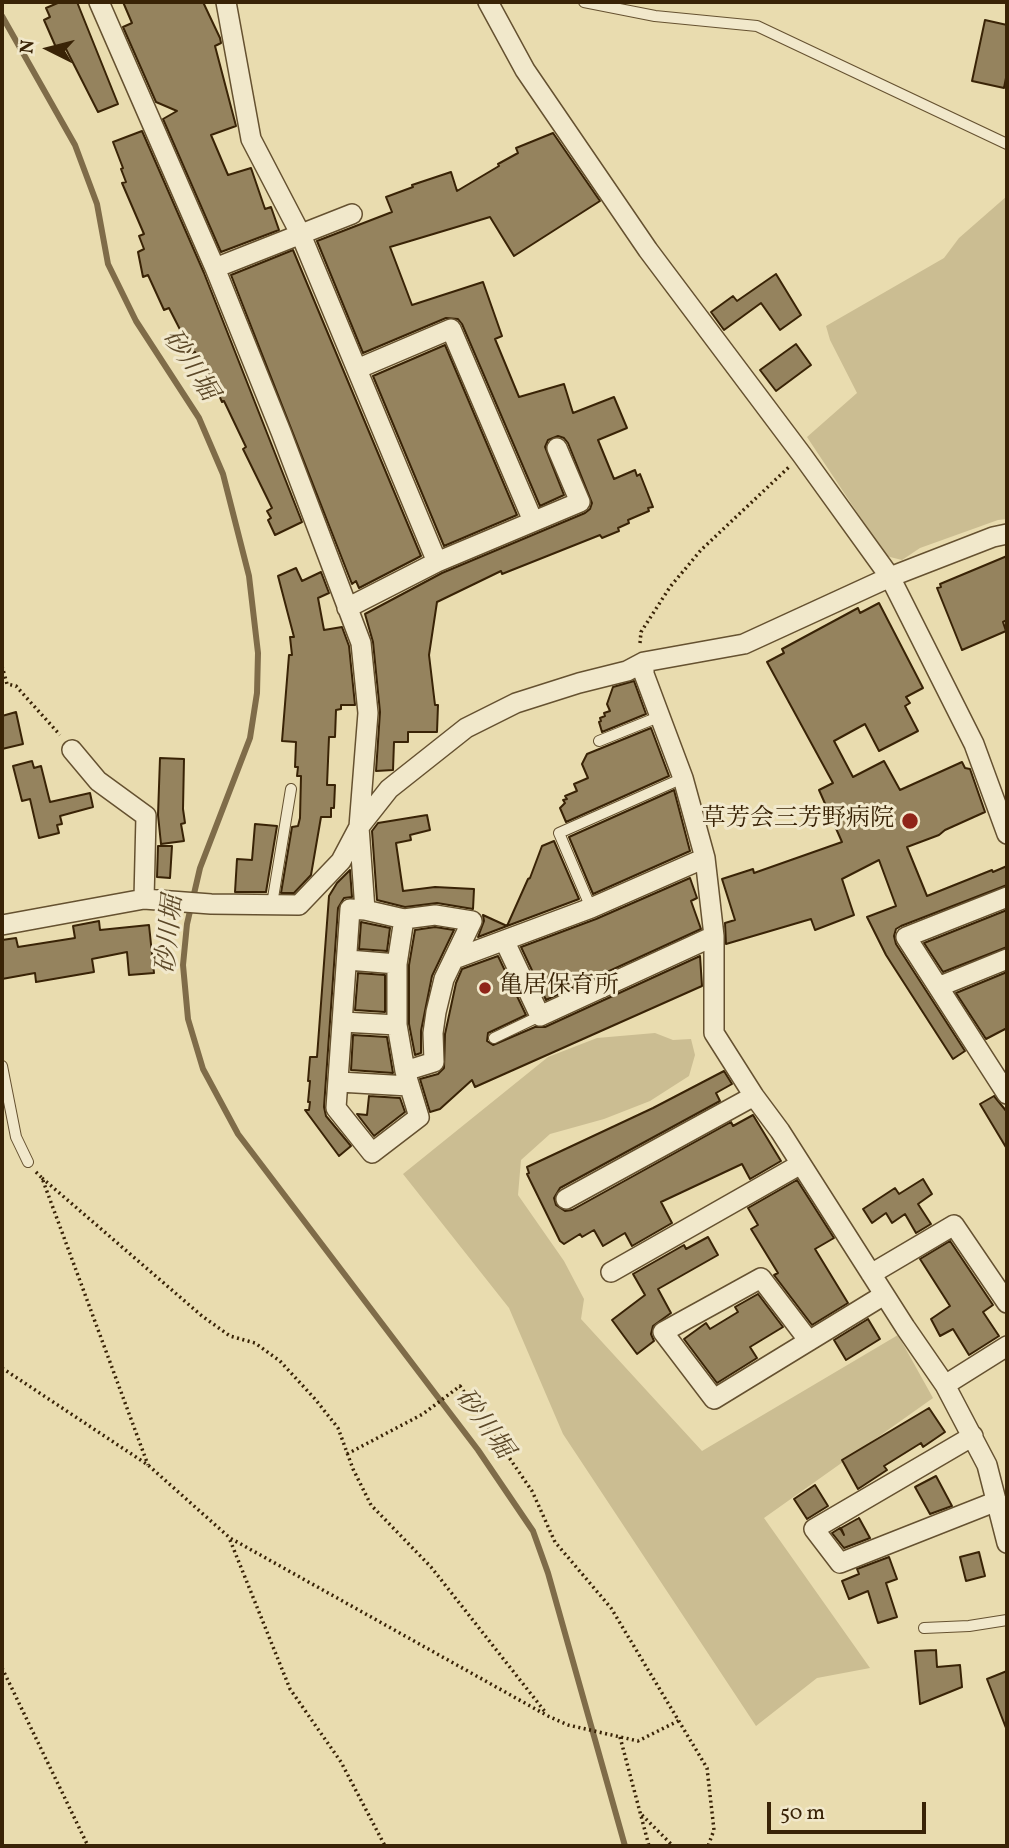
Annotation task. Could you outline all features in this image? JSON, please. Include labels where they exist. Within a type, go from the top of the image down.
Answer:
[{"type":"street","points":[[99,2],[215,268],[361,643],[368,713],[359,827],[365,910]]},
{"type":"street","points":[[226,2],[251,139],[301,235],[437,562]]},
{"type":"street","points":[[488,2],[525,70],[648,250],[890,577],[974,744],[1007,834]]},
{"type":"street","points":[[215,268],[352,214]]},
{"type":"street","points":[[357,369],[451,329],[533,521]]},
{"type":"street","points":[[347,608],[437,562],[580,502],[557,448]]},
{"type":"street","points":[[2,925],[144,899],[211,904],[299,905],[341,861],[359,827],[389,789],[466,728],[516,703],[627,671],[644,662],[744,644],[890,577],[1007,534]]},
{"type":"street","points":[[644,662],[644,674],[683,778],[705,858],[715,936],[714,1032],[945,1385],[987,1465],[1002,1512],[1007,1543]]},
{"type":"street","points":[[72,750],[98,781],[146,816],[144,899]]},
{"type":"street","points":[[454,959],[591,908],[705,858]]},
{"type":"street","points":[[1004,1090],[906,937],[1007,897]]},
{"type":"street","points":[[339,1082],[407,1079],[434,1062],[436,1012],[444,979],[472,921],[435,915],[404,919],[350,909],[336,1108],[372,1153],[419,1117],[407,1079],[397,1025],[397,964],[404,919]]},
{"type":"street","points":[[505,942],[540,1016],[715,936]]},
{"type":"street","points":[[937,987],[1007,959]]},
{"type":"street","points":[[348,960],[397,964]]},
{"type":"street","points":[[343,1022],[397,1025]]},
{"type":"street","points":[[1004,1090],[1007,1064]]},
{"type":"street","points":[[566,1199],[754,1096]]},
{"type":"street","points":[[611,1272],[801,1164]]},
{"type":"street","points":[[871,1274],[954,1225],[1007,1303]]},
{"type":"street","points":[[809,1341],[761,1278],[663,1332],[714,1399],[809,1341],[884,1295]]},
{"type":"street","points":[[945,1385],[1007,1346]]},
{"type":"street","points":[[973,1436],[814,1529],[840,1563],[1002,1512]]},
{"type":"lane","points":[[584,2],[655,16],[757,26],[1007,144]]},
{"type":"lane","points":[[599,741],[661,716]]},
{"type":"lane","points":[[591,908],[559,833],[683,778]]},
{"type":"lane","points":[[272,904],[291,789]]},
{"type":"lane","points":[[494,1038],[540,1016]]},
{"type":"lane","points":[[2,1066],[16,1137],[28,1163]]},
{"type":"lane","points":[[924,1628],[970,1626],[1007,1620]]},
{"type":"path","points":[[644,662],[640,648],[641,632],[670,587],[701,550],[802,455]]},
{"type":"path","points":[[2,666],[7,684],[16,687],[47,718],[72,750]]},
{"type":"path","points":[[28,1163],[202,1316],[230,1336],[255,1343],[280,1361],[338,1428],[371,1505],[431,1567],[548,1716]]},
{"type":"path","points":[[42,1178],[148,1465]]},
{"type":"path","points":[[2,1368],[148,1465],[230,1538],[548,1716],[568,1725],[638,1741],[680,1720]]},
{"type":"path","points":[[347,1454],[423,1414],[460,1386],[531,1491],[555,1542],[611,1608],[707,1768],[714,1830],[708,1846]]},
{"type":"path","points":[[230,1538],[290,1689],[341,1762],[384,1846]]},
{"type":"path","points":[[2,1668],[88,1846]]},
{"type":"path","points":[[620,1737],[649,1846]]},
{"type":"path","points":[[640,1814],[673,1846]]},
{"type":"shaded area","points":[[1007,196],[1007,519],[920,548],[902,560],[886,556],[807,437],[857,393],[830,340],[826,326],[944,258],[959,238]]},
{"type":"shaded area","points":[[655,1033],[673,1040],[691,1039],[695,1055],[689,1076],[650,1101],[604,1119],[550,1134],[521,1160],[518,1195],[564,1261],[584,1299],[581,1319],[702,1451],[898,1335],[933,1398],[764,1518],[870,1668],[817,1678],[756,1726],[563,1434],[509,1308],[403,1174],[548,1057],[597,1038]]},
{"type":"building","points":[[60,2],[77,2],[118,104],[98,112],[66,49],[58,52],[44,20],[50,17],[46,8]]},
{"type":"building","points":[[123,2],[203,2],[220,38],[221,43],[215,46],[236,126],[211,135],[228,175],[251,168],[265,209],[271,207],[279,230],[221,252],[163,119],[177,111],[156,102],[123,27],[132,23]]},
{"type":"building","points":[[985,20],[1007,25],[1007,73],[1004,88],[972,81]]},
{"type":"building","points":[[142,131],[204,273],[302,522],[275,535],[267,511],[272,508],[243,449],[246,447],[224,401],[222,402],[211,377],[206,369],[204,371],[195,352],[192,353],[169,308],[164,310],[148,275],[143,277],[138,252],[144,249],[139,236],[144,234],[122,183],[126,182],[121,169],[123,168],[113,142]]},
{"type":"building","points":[[553,133],[600,201],[514,256],[490,217],[390,247],[412,305],[483,282],[502,336],[495,339],[519,397],[564,384],[573,413],[614,397],[627,428],[598,440],[614,479],[635,470],[637,476],[640,474],[653,507],[628,520],[629,523],[618,528],[619,531],[602,538],[600,535],[502,574],[501,571],[437,602],[429,655],[435,705],[438,705],[437,732],[408,732],[408,742],[394,742],[393,770],[376,771],[380,712],[373,642],[365,614],[442,573],[585,513],[592,503],[568,443],[558,436],[548,440],[545,447],[564,495],[540,506],[458,319],[446,318],[363,353],[317,241],[392,212],[386,197],[413,187],[412,185],[451,172],[457,191],[518,153],[516,148]]},
{"type":"building","points":[[293,250],[421,556],[359,588],[356,581],[352,584],[231,275]]},
{"type":"building","points":[[776,274],[801,315],[780,330],[761,303],[724,330],[711,312],[733,296],[737,301]]},
{"type":"building","points":[[796,344],[811,365],[776,391],[760,370]]},
{"type":"building","points":[[445,345],[517,515],[444,546],[373,376]]},
{"type":"building","points":[[1007,556],[1007,620],[1003,622],[1006,631],[962,650],[937,588],[941,587],[940,584]]},
{"type":"building","points":[[296,568],[302,581],[321,572],[329,593],[318,598],[324,630],[342,627],[349,646],[355,705],[341,705],[341,709],[336,710],[335,737],[329,737],[327,785],[335,785],[334,808],[331,808],[331,817],[321,817],[311,875],[294,893],[281,893],[292,827],[298,826],[300,818],[301,776],[297,776],[298,767],[295,767],[296,742],[282,741],[289,655],[292,655],[290,637],[294,637],[278,576]]},
{"type":"building","points":[[879,603],[923,688],[906,697],[910,703],[905,706],[918,731],[879,751],[865,724],[834,741],[853,777],[884,761],[900,790],[962,762],[965,768],[970,769],[985,812],[939,835],[907,847],[927,896],[1007,866],[1007,885],[901,926],[896,929],[894,936],[896,944],[965,1051],[953,1059],[886,955],[867,917],[896,906],[879,860],[842,879],[854,915],[815,930],[811,919],[726,944],[725,923],[735,920],[722,879],[753,869],[754,873],[842,842],[819,790],[833,783],[767,662],[784,653],[782,649],[858,608],[860,613]]},
{"type":"building","points":[[634,681],[646,714],[602,732],[599,722],[600,718],[605,716],[604,713],[610,711],[607,704],[613,687]]},
{"type":"building","points":[[16,712],[23,744],[2,749],[2,716]]},
{"type":"building","points":[[651,728],[669,776],[566,822],[560,808],[565,803],[563,800],[567,799],[565,796],[577,791],[574,784],[588,778],[582,764],[587,754]]},
{"type":"building","points":[[160,758],[184,759],[185,823],[181,824],[184,841],[161,844],[158,815]]},
{"type":"building","points":[[32,761],[34,768],[41,766],[50,802],[90,793],[93,807],[60,816],[62,824],[57,825],[59,833],[39,838],[30,799],[22,801],[13,766]]},
{"type":"building","points":[[674,790],[690,851],[593,894],[569,837]]},
{"type":"building","points":[[427,815],[430,830],[410,835],[411,840],[396,843],[403,891],[435,887],[474,889],[473,909],[437,903],[405,907],[377,900],[372,831],[378,823]]},
{"type":"building","points":[[255,824],[277,826],[266,892],[235,892],[237,859],[252,860]]},
{"type":"building","points":[[554,841],[579,899],[507,926],[542,846]]},
{"type":"building","points":[[158,846],[172,846],[170,878],[157,877]]},
{"type":"building","points":[[350,870],[352,897],[344,898],[338,908],[324,1107],[326,1116],[351,1146],[339,1156],[305,1110],[309,1110],[310,1102],[310,1057],[317,1057],[329,896]]},
{"type":"building","points":[[690,878],[697,898],[691,901],[701,929],[546,1000],[521,947],[596,919]]},
{"type":"building","points":[[1007,910],[1007,947],[943,972],[924,943]]},
{"type":"building","points":[[483,915],[507,926],[478,937],[484,921]]},
{"type":"building","points":[[99,921],[100,930],[149,925],[154,973],[129,975],[127,952],[92,959],[94,972],[36,982],[35,973],[2,979],[2,940],[16,938],[18,947],[75,938],[73,926]]},
{"type":"building","points":[[361,922],[390,928],[387,951],[359,949]]},
{"type":"building","points":[[435,927],[454,930],[432,976],[421,1031],[421,1053],[415,1055],[409,1024],[409,965],[415,930]]},
{"type":"building","points":[[498,956],[526,1015],[488,1033],[487,1041],[493,1045],[535,1027],[545,1027],[700,956],[702,986],[475,1087],[472,1080],[440,1109],[430,1112],[420,1079],[438,1074],[444,1068],[445,1034],[456,983],[462,969]]},
{"type":"building","points":[[1007,972],[1007,1028],[986,1039],[956,993]]},
{"type":"building","points":[[358,973],[385,975],[385,1012],[355,1010]]},
{"type":"building","points":[[353,1035],[387,1037],[393,1073],[351,1070]]},
{"type":"building","points":[[724,1071],[732,1084],[716,1093],[720,1101],[560,1188],[554,1198],[556,1205],[565,1211],[572,1210],[731,1122],[733,1126],[753,1115],[781,1161],[750,1179],[742,1164],[661,1202],[672,1223],[632,1246],[625,1233],[603,1246],[594,1230],[582,1237],[580,1234],[564,1244],[560,1241],[527,1174],[527,1167],[653,1108]]},
{"type":"building","points":[[369,1096],[400,1098],[405,1112],[374,1136],[357,1114],[367,1115]]},
{"type":"building","points":[[994,1096],[1007,1112],[1007,1149],[980,1104]]},
{"type":"building","points":[[923,1179],[932,1194],[918,1204],[931,1224],[916,1233],[905,1214],[892,1223],[886,1213],[872,1223],[863,1209],[895,1188],[899,1194]]},
{"type":"building","points":[[797,1180],[834,1238],[815,1249],[848,1303],[812,1325],[774,1275],[778,1273],[751,1229],[758,1225],[748,1208]]},
{"type":"building","points":[[708,1237],[718,1255],[658,1289],[671,1313],[653,1326],[651,1334],[654,1341],[637,1354],[612,1320],[645,1295],[633,1274],[684,1245],[686,1249]]},
{"type":"building","points":[[950,1241],[993,1305],[983,1312],[999,1336],[969,1355],[953,1329],[940,1336],[931,1319],[950,1306],[920,1259]]},
{"type":"building","points":[[758,1294],[783,1327],[750,1347],[757,1358],[717,1383],[684,1339],[706,1323],[710,1329],[738,1312],[735,1307]]},
{"type":"building","points":[[868,1319],[880,1339],[846,1360],[834,1340]]},
{"type":"building","points":[[929,1408],[945,1432],[923,1447],[921,1443],[884,1466],[887,1470],[858,1489],[842,1460]]},
{"type":"building","points":[[936,1476],[952,1506],[930,1514],[915,1487]]},
{"type":"building","points":[[815,1485],[828,1506],[807,1519],[794,1499]]},
{"type":"building","points":[[859,1518],[870,1538],[844,1548],[832,1533],[840,1528],[844,1535],[841,1528]]},
{"type":"building","points":[[979,1552],[985,1576],[966,1581],[960,1557]]},
{"type":"building","points":[[889,1557],[897,1579],[886,1583],[897,1617],[878,1623],[868,1591],[849,1599],[842,1581],[859,1574],[857,1569]]},
{"type":"building","points":[[936,1650],[937,1667],[960,1665],[962,1687],[920,1704],[915,1651]]},
{"type":"building","points":[[1007,1671],[1007,1728],[1006,1728],[987,1679]]},
{"type":"waterway","name":"砂川堀","points":[[2,16],[75,145],[97,204],[108,264],[136,321],[199,418],[223,474],[249,576],[258,653],[257,693],[250,738],[200,868],[187,924],[183,965],[188,1019],[203,1069],[238,1134],[478,1450],[533,1531],[548,1573],[625,1846]]},
{"type":"place","name":"草芳会三芳野病院","points":[[910,821]]},
{"type":"place","name":"亀居保育所","points":[[485,988]]}]
